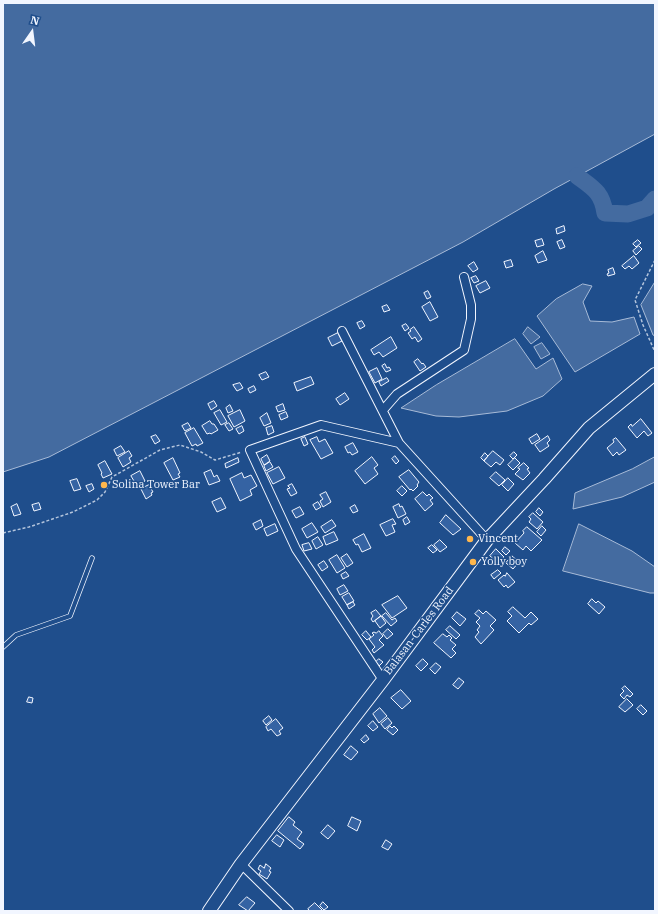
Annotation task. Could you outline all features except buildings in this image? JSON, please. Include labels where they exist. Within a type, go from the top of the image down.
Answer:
[{"type":"main road","name":"Balasan-Carles Road","points":[[210,911],[241,864],[383,680],[487,540],[589,428],[655,374]]},
{"type":"street","points":[[383,410],[397,394],[464,350],[471,318],[471,304],[464,277]]},
{"type":"street","points":[[342,331],[399,443],[487,540]]},
{"type":"street","points":[[383,680],[296,549],[250,450],[321,425],[399,443]]},
{"type":"street","points":[[241,864],[289,911]]},
{"type":"lane","points":[[3,647],[16,635],[70,616],[92,558]]},
{"type":"path","points":[[655,260],[635,300],[643,325],[655,352]]},
{"type":"path","points":[[3,533],[29,527],[73,512],[97,500],[105,492],[112,477],[160,450],[180,445],[202,452],[214,460],[250,450]]},
{"type":"water","points":[[3,3],[655,3],[655,134],[554,189],[463,242],[49,457],[3,472]]},
{"type":"water","points":[[655,282],[655,336],[653,335],[641,305]]},
{"type":"water","points":[[583,284],[592,286],[583,302],[590,321],[612,322],[634,317],[640,334],[575,372],[537,316],[556,299]]},
{"type":"water","points":[[528,327],[540,337],[531,344],[523,334]]},
{"type":"water","points":[[515,339],[536,369],[553,358],[562,379],[543,396],[507,411],[459,417],[436,416],[401,408],[436,385]]},
{"type":"water","points":[[542,343],[550,354],[541,359],[534,347]]},
{"type":"water","points":[[655,457],[655,482],[622,497],[573,509],[575,493],[632,469]]},
{"type":"water","points":[[579,524],[632,551],[655,567],[655,593],[563,571]]},
{"type":"waterway","points":[[577,176],[596,191],[602,200],[605,213],[628,214],[647,208],[655,199]]},
{"type":"place","name":"Solina Tower Bar","points":[[104,485]]},
{"type":"place","name":"Vincent","points":[[470,539]]},
{"type":"place","name":"Yolly boy","points":[[473,562]]}]
